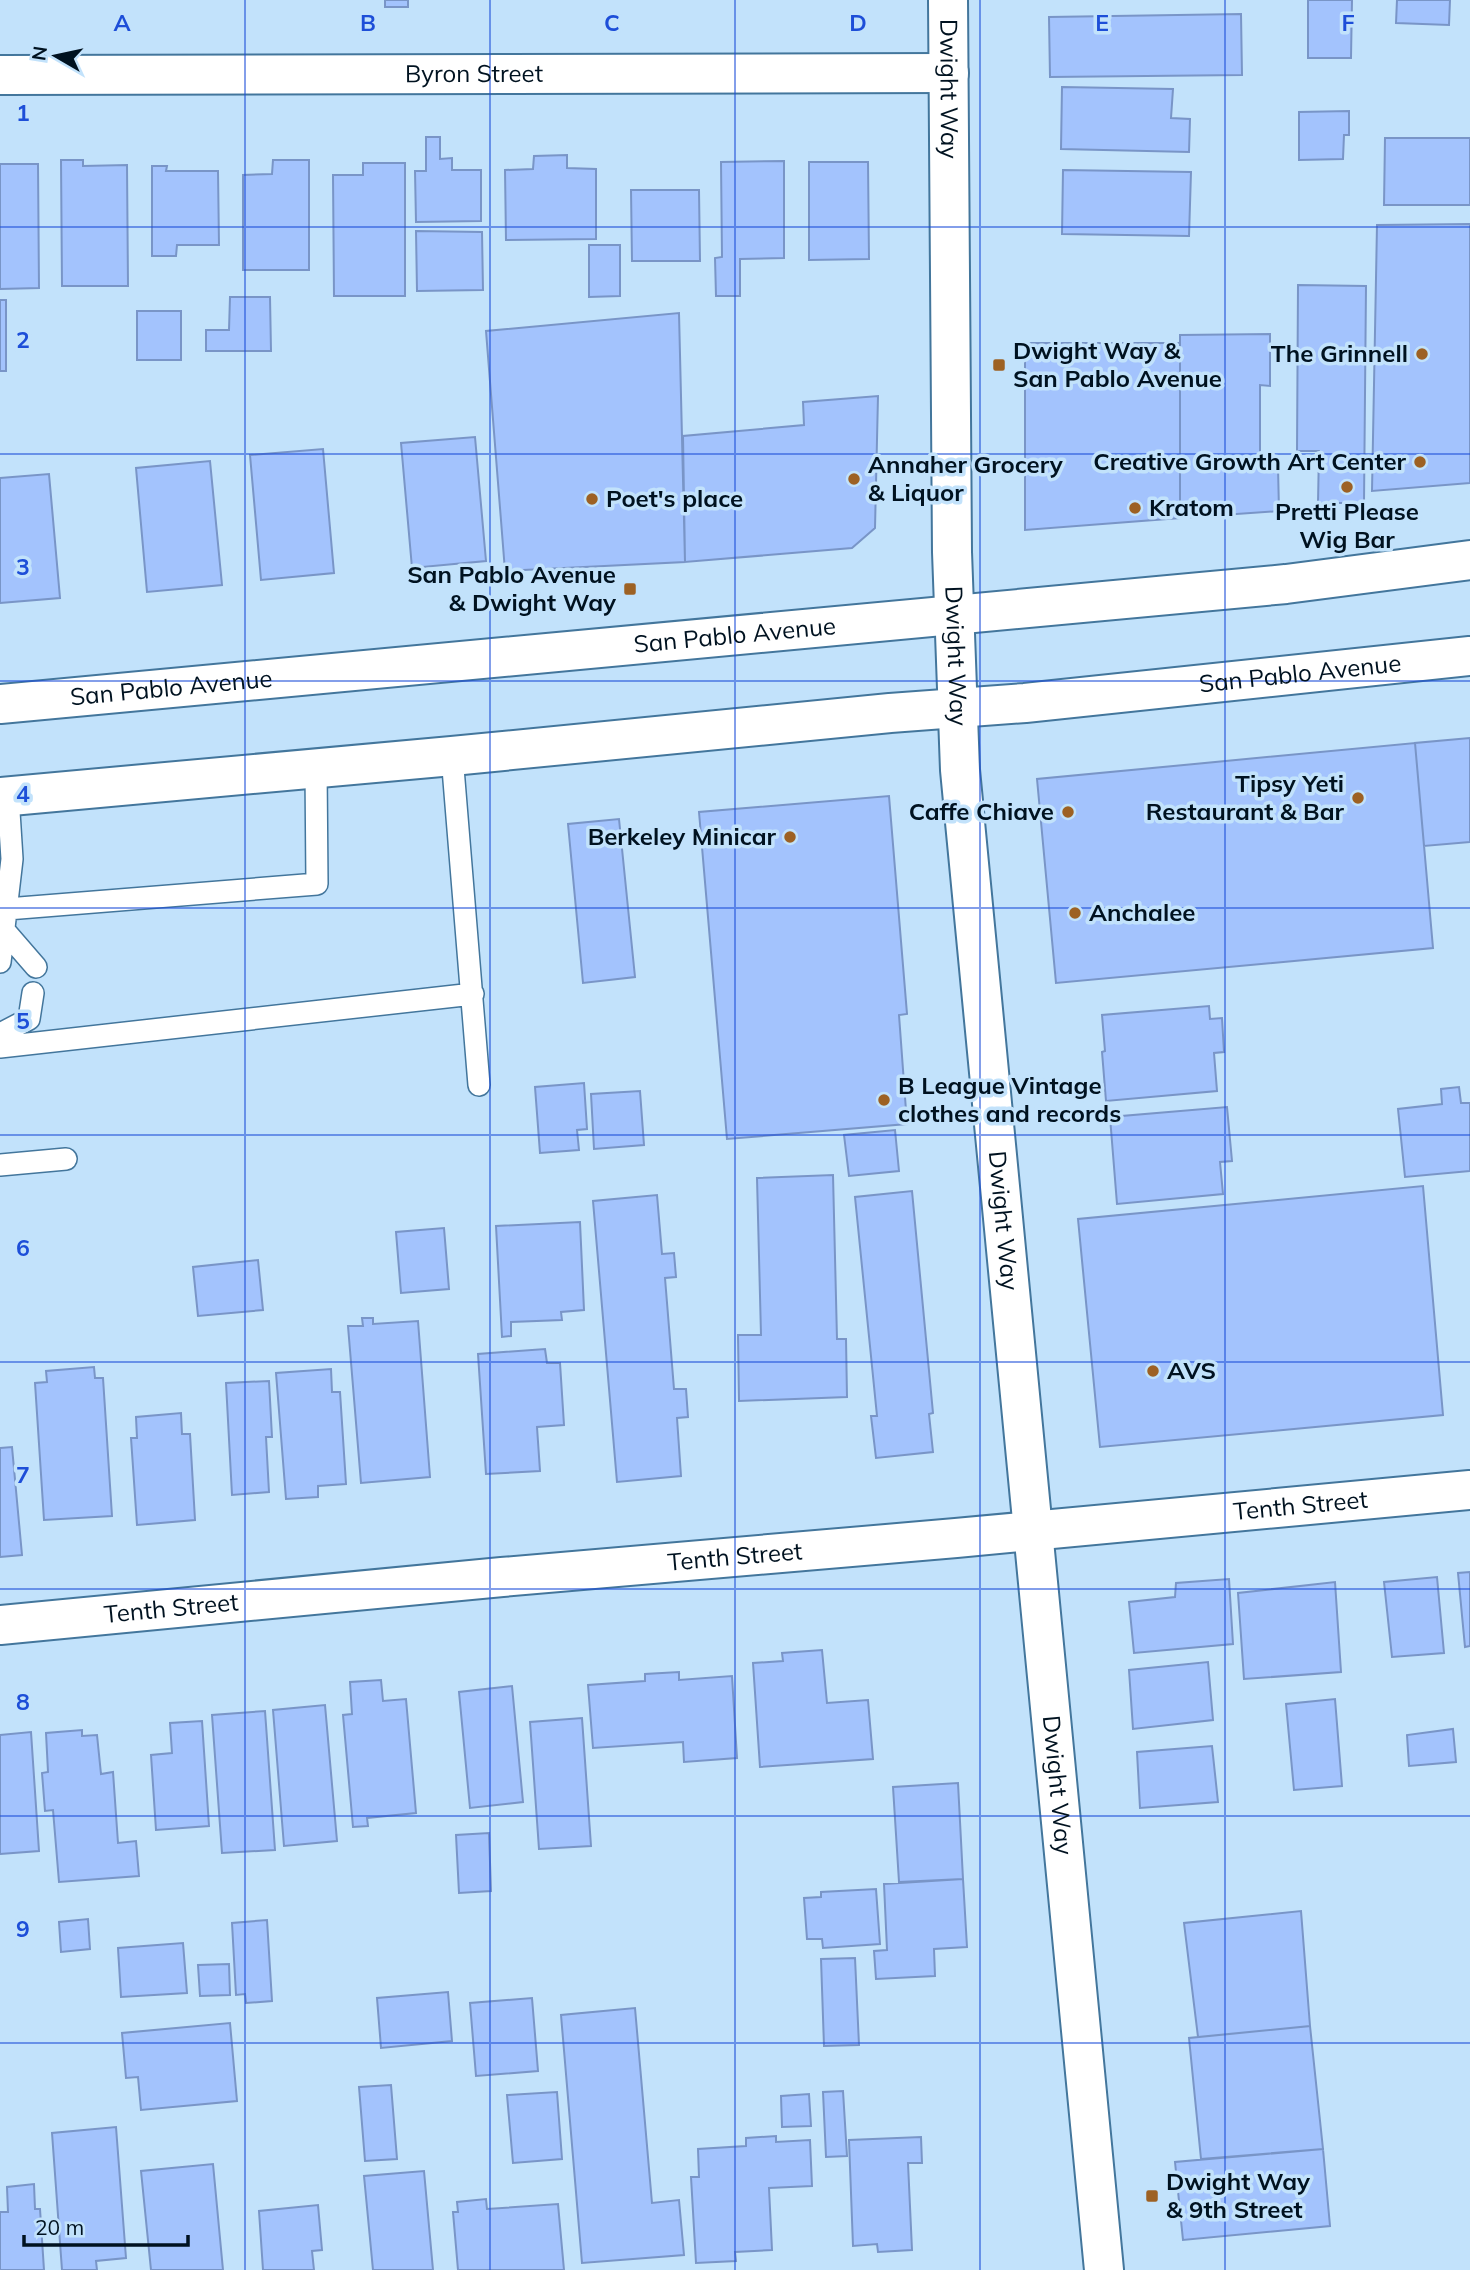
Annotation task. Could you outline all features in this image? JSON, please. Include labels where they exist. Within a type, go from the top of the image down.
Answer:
[{"type":"street","name":"Dwight Way","points":[[948,0],[954,614],[960,770],[1104,2270]]},
{"type":"street","name":"Byron Street","points":[[0,75],[949,73]]},
{"type":"street","name":"San Pablo Avenue","points":[[0,704],[1286,584],[1470,560]]},
{"type":"street","name":"San Pablo Avenue","points":[[4,797],[1025,703],[1470,656]]},
{"type":"street","name":"Tenth Street","points":[[0,1625],[1470,1490]]},
{"type":"lane","points":[[452,756],[479,1085]]},
{"type":"lane","points":[[7,909],[317,884],[316,768]]},
{"type":"lane","points":[[0,962],[12,859],[4,797]]},
{"type":"lane","points":[[2,932],[36,967]]},
{"type":"lane","points":[[0,1034],[29,1019],[33,993]]},
{"type":"lane","points":[[0,1046],[472,994]]},
{"type":"lane","points":[[0,1165],[66,1159]]},
{"type":"building","points":[[385,0],[408,0],[408,7],[385,7]]},
{"type":"building","points":[[1308,0],[1352,0],[1351,58],[1308,58]]},
{"type":"building","points":[[1397,0],[1450,0],[1449,25],[1396,23]]},
{"type":"building","points":[[1241,14],[1242,75],[1050,77],[1049,17]]},
{"type":"building","points":[[1062,87],[1173,89],[1171,118],[1190,119],[1189,152],[1061,149]]},
{"type":"building","points":[[1349,111],[1349,135],[1344,135],[1343,159],[1299,160],[1299,112]]},
{"type":"building","points":[[426,137],[440,137],[440,159],[452,158],[452,170],[481,170],[481,221],[416,222],[415,171],[426,171]]},
{"type":"building","points":[[1385,138],[1470,138],[1470,205],[1384,205]]},
{"type":"building","points":[[567,155],[567,168],[596,169],[596,239],[506,240],[505,170],[533,169],[534,156]]},
{"type":"building","points":[[61,160],[83,160],[83,166],[127,165],[128,286],[62,286]]},
{"type":"building","points":[[273,160],[309,160],[309,270],[243,270],[243,175],[272,174]]},
{"type":"building","points":[[784,161],[784,258],[740,259],[740,296],[716,296],[715,258],[722,257],[721,162]]},
{"type":"building","points":[[809,162],[868,162],[869,259],[809,260]]},
{"type":"building","points":[[363,163],[405,163],[405,296],[334,296],[333,175],[363,175]]},
{"type":"building","points":[[0,164],[38,164],[39,288],[0,289]]},
{"type":"building","points":[[152,166],[167,166],[166,171],[218,171],[219,245],[177,245],[176,256],[152,256]]},
{"type":"building","points":[[1063,170],[1191,172],[1189,236],[1062,234]]},
{"type":"building","points":[[631,190],[699,190],[700,261],[632,261]]},
{"type":"building","name":"The Grinnell","points":[[1470,224],[1470,483],[1372,491],[1377,225]]},
{"type":"building","points":[[416,231],[482,232],[483,290],[417,291]]},
{"type":"building","points":[[589,245],[620,245],[620,296],[589,297]]},
{"type":"building","points":[[1298,285],[1366,286],[1364,503],[1318,503],[1319,451],[1297,451]]},
{"type":"building","points":[[230,297],[270,297],[271,351],[206,351],[206,330],[229,330]]},
{"type":"building","points":[[0,300],[6,300],[6,371],[0,371]]},
{"type":"building","points":[[137,311],[181,311],[181,360],[137,360]]},
{"type":"building","name":"Poet's place","points":[[679,313],[685,562],[505,571],[486,331]]},
{"type":"building","points":[[1270,334],[1270,386],[1260,385],[1260,467],[1278,467],[1279,511],[1180,518],[1180,335]]},
{"type":"building","points":[[1025,343],[1180,343],[1180,518],[1025,530]]},
{"type":"building","points":[[878,396],[875,528],[852,548],[685,562],[683,436],[804,425],[803,402]]},
{"type":"building","points":[[475,437],[486,561],[412,568],[401,443]]},
{"type":"building","points":[[323,449],[334,573],[261,580],[250,455]]},
{"type":"building","points":[[210,461],[222,585],[147,592],[136,468]]},
{"type":"building","points":[[49,474],[60,598],[0,603],[0,478]]},
{"type":"building","points":[[1470,738],[1470,842],[1424,846],[1415,743]]},
{"type":"building","points":[[1415,743],[1433,948],[1056,983],[1037,779]]},
{"type":"building","points":[[889,796],[907,1014],[899,1015],[907,1124],[727,1139],[699,812]]},
{"type":"building","points":[[619,819],[635,977],[583,983],[568,824]]},
{"type":"building","points":[[1209,1006],[1210,1019],[1222,1018],[1224,1052],[1214,1053],[1217,1091],[1106,1101],[1102,1015]]},
{"type":"building","points":[[584,1083],[587,1129],[577,1130],[579,1150],[540,1153],[535,1087]]},
{"type":"building","points":[[1459,1087],[1461,1103],[1470,1103],[1470,1171],[1405,1177],[1398,1109],[1442,1104],[1441,1089]]},
{"type":"building","points":[[640,1091],[644,1145],[594,1149],[591,1094]]},
{"type":"building","points":[[1227,1107],[1232,1161],[1220,1162],[1223,1194],[1117,1204],[1110,1117]]},
{"type":"building","points":[[895,1130],[899,1171],[849,1176],[844,1135]]},
{"type":"building","points":[[833,1175],[837,1339],[846,1339],[847,1397],[739,1401],[738,1335],[761,1335],[757,1178]]},
{"type":"building","points":[[1423,1186],[1443,1415],[1100,1447],[1078,1219]]},
{"type":"building","points":[[912,1191],[933,1413],[929,1414],[933,1452],[876,1458],[871,1416],[877,1416],[855,1197]]},
{"type":"building","points":[[657,1195],[662,1254],[674,1253],[676,1277],[665,1278],[674,1389],[686,1389],[688,1417],[677,1418],[681,1476],[617,1482],[593,1201]]},
{"type":"building","points":[[580,1222],[584,1310],[561,1312],[562,1320],[511,1322],[511,1336],[502,1337],[496,1226]]},
{"type":"building","points":[[444,1228],[449,1289],[401,1293],[396,1232]]},
{"type":"building","points":[[258,1260],[263,1310],[198,1316],[193,1267]]},
{"type":"building","points":[[362,1318],[373,1318],[373,1324],[418,1321],[430,1477],[361,1483],[348,1326],[363,1326]]},
{"type":"building","points":[[545,1349],[547,1363],[560,1363],[564,1425],[537,1427],[540,1471],[486,1474],[478,1354]]},
{"type":"building","points":[[94,1367],[95,1378],[103,1378],[112,1516],[44,1520],[35,1383],[47,1382],[46,1371]]},
{"type":"building","points":[[331,1369],[332,1392],[340,1392],[346,1484],[318,1486],[318,1497],[286,1499],[276,1373]]},
{"type":"building","points":[[269,1381],[272,1437],[266,1437],[269,1492],[232,1495],[226,1383]]},
{"type":"building","points":[[181,1413],[182,1434],[190,1434],[195,1520],[137,1525],[131,1438],[137,1438],[136,1417]]},
{"type":"building","points":[[12,1447],[22,1555],[0,1557],[0,1448]]},
{"type":"building","points":[[1470,1572],[1470,1646],[1465,1647],[1458,1573]]},
{"type":"building","points":[[1437,1577],[1444,1653],[1392,1657],[1384,1582]]},
{"type":"building","points":[[1229,1579],[1233,1644],[1134,1653],[1129,1602],[1175,1597],[1176,1583]]},
{"type":"building","points":[[1335,1582],[1341,1672],[1244,1679],[1238,1593]]},
{"type":"building","points":[[822,1650],[827,1703],[868,1700],[873,1759],[760,1767],[753,1663],[783,1661],[782,1653]]},
{"type":"building","points":[[1208,1662],[1213,1720],[1133,1729],[1129,1670]]},
{"type":"building","points":[[679,1672],[679,1680],[732,1676],[737,1758],[684,1762],[683,1742],[593,1748],[588,1685],[645,1681],[645,1674]]},
{"type":"building","points":[[381,1680],[383,1701],[406,1699],[416,1813],[367,1818],[368,1826],[353,1827],[343,1715],[352,1714],[350,1682]]},
{"type":"building","points":[[512,1686],[523,1802],[470,1808],[459,1692]]},
{"type":"building","points":[[1335,1699],[1342,1786],[1294,1790],[1286,1704]]},
{"type":"building","points":[[325,1705],[337,1841],[284,1846],[273,1710]]},
{"type":"building","points":[[265,1711],[275,1850],[222,1853],[212,1715]]},
{"type":"building","points":[[582,1718],[591,1846],[539,1849],[530,1722]]},
{"type":"building","points":[[202,1721],[209,1826],[156,1830],[151,1755],[172,1753],[170,1723]]},
{"type":"building","points":[[1453,1729],[1456,1762],[1409,1766],[1407,1735]]},
{"type":"building","points":[[82,1730],[82,1736],[97,1735],[101,1774],[113,1772],[118,1843],[136,1841],[139,1876],[59,1882],[53,1810],[45,1811],[42,1773],[48,1772],[46,1733]]},
{"type":"building","points":[[31,1732],[39,1851],[0,1854],[0,1735]]},
{"type":"building","points":[[1212,1746],[1218,1802],[1140,1808],[1137,1752]]},
{"type":"building","points":[[958,1783],[963,1879],[899,1882],[893,1787]]},
{"type":"building","points":[[489,1833],[491,1891],[459,1893],[456,1835]]},
{"type":"building","points":[[963,1879],[967,1947],[934,1949],[935,1976],[876,1979],[874,1951],[887,1950],[884,1884]]},
{"type":"building","points":[[876,1889],[880,1944],[823,1948],[822,1939],[807,1939],[804,1898],[821,1897],[821,1892]]},
{"type":"building","points":[[1301,1911],[1310,2026],[1198,2037],[1184,1923]]},
{"type":"building","points":[[88,1919],[90,1949],[61,1952],[59,1922]]},
{"type":"building","points":[[267,1920],[272,2001],[246,2003],[245,1994],[236,1995],[232,1923]]},
{"type":"building","points":[[183,1943],[187,1993],[121,1997],[118,1948]]},
{"type":"building","points":[[855,1958],[859,2045],[824,2046],[821,1959]]},
{"type":"building","points":[[229,1964],[230,1995],[200,1996],[198,1965]]},
{"type":"building","points":[[448,1992],[452,2041],[381,2048],[377,1998]]},
{"type":"building","points":[[532,1998],[538,2071],[476,2076],[470,2003]]},
{"type":"building","points":[[635,2008],[652,2203],[679,2200],[684,2255],[582,2263],[561,2015]]},
{"type":"building","points":[[230,2023],[237,2101],[141,2110],[138,2077],[126,2078],[122,2033]]},
{"type":"building","points":[[1310,2026],[1323,2149],[1201,2159],[1189,2038]]},
{"type":"building","points":[[391,2085],[397,2159],[365,2161],[359,2087]]},
{"type":"building","points":[[843,2091],[847,2156],[826,2157],[823,2092]]},
{"type":"building","points":[[557,2092],[562,2159],[513,2163],[507,2095]]},
{"type":"building","points":[[809,2094],[811,2126],[782,2127],[781,2096]]},
{"type":"building","points":[[116,2127],[126,2258],[96,2261],[97,2270],[62,2270],[52,2133]]},
{"type":"building","points":[[776,2136],[776,2142],[810,2140],[812,2186],[769,2188],[772,2250],[735,2252],[736,2261],[696,2263],[691,2177],[699,2177],[698,2149],[746,2146],[746,2138]]},
{"type":"building","points":[[921,2137],[922,2163],[908,2163],[912,2250],[878,2252],[877,2244],[853,2246],[849,2140]]},
{"type":"building","points":[[1323,2149],[1330,2226],[1183,2240],[1175,2162]]},
{"type":"building","points":[[213,2164],[223,2270],[151,2270],[141,2171]]},
{"type":"building","points":[[424,2171],[433,2270],[373,2270],[364,2176]]},
{"type":"building","points":[[34,2184],[35,2209],[40,2209],[44,2270],[0,2270],[0,2212],[8,2212],[7,2187]]},
{"type":"building","points":[[486,2199],[487,2209],[558,2204],[564,2270],[458,2270],[453,2212],[458,2212],[457,2202]]},
{"type":"building","points":[[318,2205],[322,2250],[312,2251],[314,2270],[263,2270],[259,2211]]},
{"type":"place","name":"The Grinnell","points":[[1422,354]]},
{"type":"place","name":"Dwight Way & San Pablo Avenue","points":[[999,365]]},
{"type":"place","name":"Creative Growth Art Center","points":[[1420,462]]},
{"type":"place","name":"Annaher Grocery & Liquor","points":[[854,479]]},
{"type":"place","name":"Pretti Please Wig Bar","points":[[1347,487]]},
{"type":"place","name":"Poet's place","points":[[592,499]]},
{"type":"place","name":"Kratom","points":[[1135,508]]},
{"type":"place","name":"San Pablo Avenue & Dwight Way","points":[[630,589]]},
{"type":"place","name":"Tipsy Yeti Restaurant & Bar","points":[[1358,798]]},
{"type":"place","name":"Caffe Chiave","points":[[1068,812]]},
{"type":"place","name":"Berkeley Minicar","points":[[790,837]]},
{"type":"place","name":"Anchalee","points":[[1075,913]]},
{"type":"place","name":"B League Vintage clothes and records","points":[[884,1100]]},
{"type":"place","name":"AVS","points":[[1153,1371]]},
{"type":"place","name":"Dwight Way & 9th Street","points":[[1152,2196]]}]
